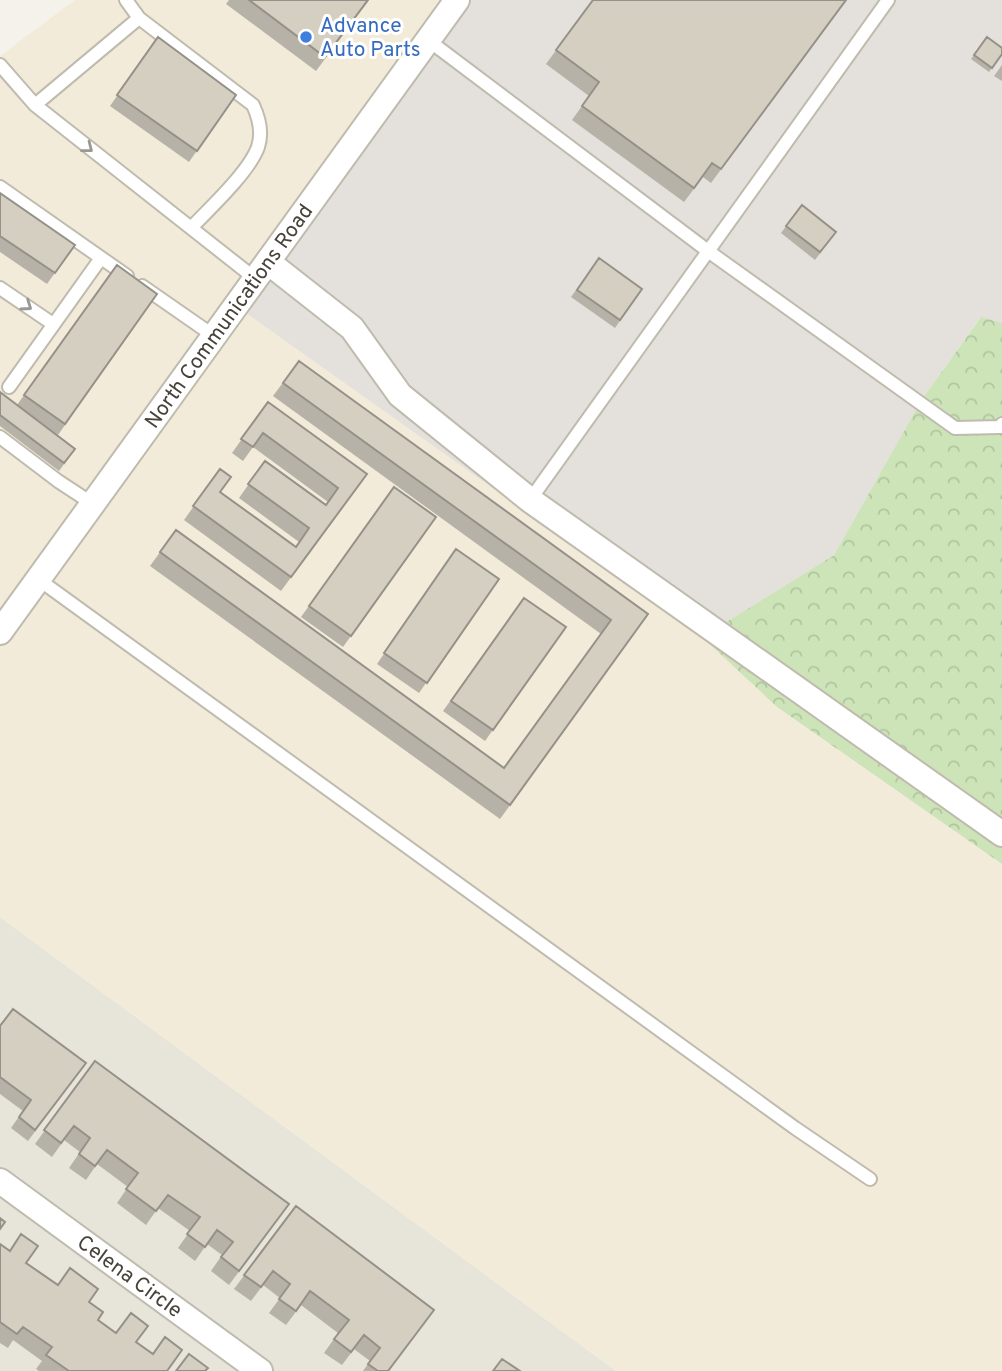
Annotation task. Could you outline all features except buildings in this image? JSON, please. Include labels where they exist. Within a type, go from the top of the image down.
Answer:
[{"type":"street","name":"North Communications Road","points":[[0,632],[457,0]]},
{"type":"street","points":[[262,271],[352,328],[400,396],[530,500],[1002,834]]},
{"type":"street","name":"Celena Circle","points":[[0,1181],[260,1371]]},
{"type":"lane","points":[[126,0],[139,18],[253,104],[261,122],[258,147],[246,167],[191,228]]},
{"type":"lane","points":[[530,500],[888,0]]},
{"type":"lane","points":[[35,105],[139,18]]},
{"type":"lane","points":[[428,40],[708,251],[955,428],[1000,427],[1002,424]]},
{"type":"lane","points":[[0,65],[35,105],[191,228],[262,271]]},
{"type":"lane","points":[[0,187],[214,336]]},
{"type":"lane","points":[[9,387],[101,258]]},
{"type":"lane","points":[[0,288],[53,324]]},
{"type":"lane","points":[[0,437],[93,504]]},
{"type":"lane","points":[[38,579],[795,1128],[870,1179]]},
{"type":"shaded area","points":[[75,0],[456,0],[239,308],[702,637],[777,707],[1002,864],[1002,1371],[616,1371],[0,917],[0,56]]},
{"type":"shaded area","points":[[456,0],[1002,0],[1002,323],[980,318],[922,399],[834,555],[702,637],[239,308]]},
{"type":"shaded area","points":[[0,917],[616,1371],[0,1371]]},
{"type":"green space","points":[[981,317],[1002,323],[1002,864],[777,707],[702,637],[834,555],[922,399]]},
{"type":"place","name":"Advance Auto Parts","points":[[306,37]]}]
